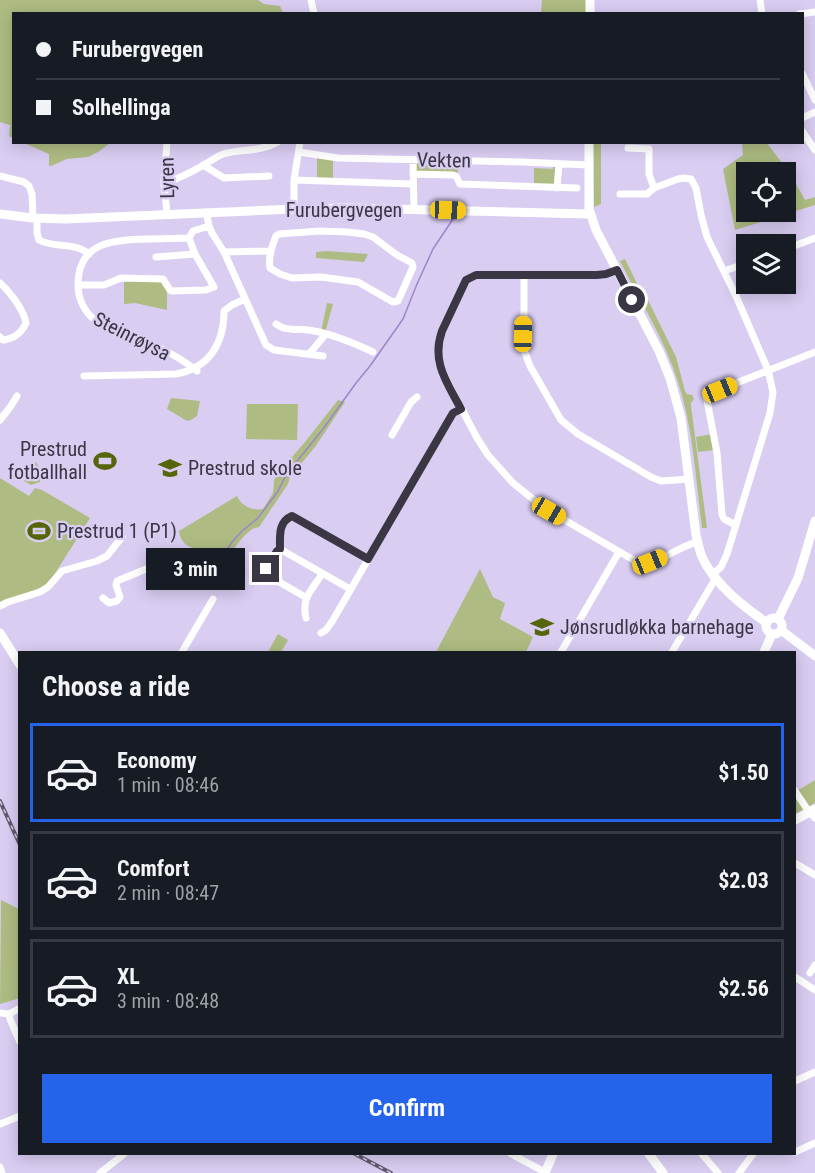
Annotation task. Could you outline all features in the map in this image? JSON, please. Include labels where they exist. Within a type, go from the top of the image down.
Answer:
[{"type":"main road","points":[[589,144],[590,214],[596,230],[659,351],[670,378],[681,418],[702,557],[715,576],[739,602],[767,623]]},
{"type":"main road","name":"Furubergvegen","points":[[0,214],[65,219],[294,209],[590,214]]},
{"type":"main road","points":[[778,620],[798,578],[815,521]]},
{"type":"main road","points":[[765,651],[782,624],[772,619],[767,623]]},
{"type":"main road","points":[[767,623],[767,630],[777,632],[815,656]]},
{"type":"main road","points":[[0,633],[4,648],[18,663]]},
{"type":"main road","points":[[796,820],[813,813]]},
{"type":"main road","points":[[545,1172],[553,1155]]},
{"type":"main road","points":[[650,1155],[663,1173]]},
{"type":"street","points":[[804,77],[815,100]]},
{"type":"street","points":[[804,134],[815,150]]},
{"type":"street","name":"Lyren","points":[[167,144],[164,183],[168,214]]},
{"type":"street","points":[[164,183],[175,180],[224,154],[263,149],[275,144]]},
{"type":"street","points":[[294,209],[294,180],[300,144]]},
{"type":"street","points":[[627,148],[649,148],[650,174],[654,188]]},
{"type":"street","name":"Vekten","points":[[299,152],[338,158],[589,165]]},
{"type":"street","points":[[413,160],[414,210]]},
{"type":"street","points":[[557,188],[559,164]]},
{"type":"street","points":[[203,165],[224,178],[269,176]]},
{"type":"street","name":"Furubergvegen","points":[[413,174],[453,175],[460,184],[577,188]]},
{"type":"street","points":[[0,176],[24,182],[29,186],[39,240],[78,247],[89,254]]},
{"type":"street","points":[[620,194],[647,194],[654,188],[678,179],[691,179],[696,188],[706,232],[768,370],[773,392],[772,406],[721,567],[673,651]]},
{"type":"street","name":"Furubergvegen","points":[[294,180],[413,184]]},
{"type":"street","points":[[206,212],[209,226],[224,252],[263,340],[269,348],[323,356]]},
{"type":"street","points":[[189,238],[193,231],[209,226]]},
{"type":"street","points":[[347,232],[373,237],[412,263],[413,267],[398,301],[393,302],[358,282],[322,278],[292,278],[280,274],[270,268],[271,251],[276,236],[279,234],[347,232]]},
{"type":"street","points":[[189,238],[195,254],[214,287],[206,290],[172,291],[163,279],[128,277],[104,285],[78,285],[78,273],[89,254],[101,245],[114,241],[189,238]]},
{"type":"street","points":[[796,245],[815,238]]},
{"type":"street","points":[[224,252],[271,251]]},
{"type":"street","points":[[156,257],[195,254]]},
{"type":"street","points":[[724,271],[736,267]]},
{"type":"street","points":[[617,270],[597,275],[524,274],[471,277],[466,280],[455,300],[439,339],[438,355],[442,373],[488,455],[513,483],[544,508],[637,562],[650,562],[686,545],[698,542]]},
{"type":"street","points":[[524,274],[524,350],[530,366],[561,420],[571,430],[651,477],[661,481],[689,478]]},
{"type":"street","points":[[0,283],[25,317],[26,323],[14,338],[3,338]]},
{"type":"street","name":"Steinrøysa","points":[[78,285],[79,298],[94,319],[162,349],[195,370]]},
{"type":"street","points":[[84,376],[176,374],[195,370],[217,346],[224,324],[224,311],[245,299]]},
{"type":"street","points":[[276,324],[282,328],[312,330],[326,334],[350,341],[373,352]]},
{"type":"street","points":[[309,354],[326,334]]},
{"type":"street","points":[[736,525],[724,519],[722,514],[706,395],[815,352]]},
{"type":"street","points":[[99,376],[99,385]]},
{"type":"street","points":[[0,420],[16,396]]},
{"type":"street","points":[[392,435],[411,402],[417,397]]},
{"type":"street","points":[[321,633],[333,620],[453,413],[461,409]]},
{"type":"street","points":[[307,598],[267,575],[266,572],[280,549],[282,525],[287,518],[292,516],[368,559]]},
{"type":"street","points":[[0,606],[40,592],[48,587],[62,571],[97,561],[106,556],[122,537]]},
{"type":"street","points":[[280,549],[350,589]]},
{"type":"street","points":[[562,651],[619,552]]},
{"type":"street","points":[[103,598],[109,603],[117,601],[120,597],[117,581],[146,569]]},
{"type":"street","points":[[306,618],[304,607],[307,598],[322,574]]},
{"type":"street","points":[[183,651],[213,599]]},
{"type":"street","points":[[796,792],[813,813]]},
{"type":"street","points":[[796,864],[815,875]]},
{"type":"street","points":[[810,973],[815,965]]},
{"type":"street","points":[[796,978],[815,990]]},
{"type":"street","points":[[0,1013],[9,1014],[18,1009]]},
{"type":"street","points":[[9,1014],[18,1037]]},
{"type":"street","points":[[796,1081],[815,1072]]},
{"type":"street","points":[[0,1124],[18,1117]]},
{"type":"street","points":[[796,1152],[815,1143]]},
{"type":"street","points":[[100,1173],[123,1155]]},
{"type":"street","points":[[513,1155],[545,1172]]},
{"type":"street","points":[[703,1155],[718,1173]]},
{"type":"street","points":[[739,1173],[752,1155]]},
{"type":"street","points":[[0,1167],[2,1173]]},
{"type":"green space","points":[[0,0],[258,0],[264,4],[280,6],[283,12],[12,12],[12,138],[9,136],[10,125],[0,122]]},
{"type":"green space","points":[[542,0],[586,0],[586,12],[541,12]]},
{"type":"green space","points":[[26,144],[109,144],[88,157],[67,159],[51,166],[49,166],[49,154]]},
{"type":"green space","points":[[593,144],[601,144],[601,204],[594,207]]},
{"type":"green space","points":[[742,144],[768,144],[781,162],[736,162],[736,222],[761,222],[735,230],[723,169],[743,155]]},
{"type":"green space","points":[[317,158],[333,159],[333,179],[317,179]]},
{"type":"green space","points":[[418,162],[458,162],[458,176],[416,172]]},
{"type":"green space","points":[[553,165],[557,169],[555,184],[534,185],[534,168],[553,169]]},
{"type":"green space","points":[[796,184],[805,200],[815,197],[815,205],[796,211]]},
{"type":"green space","points":[[316,252],[368,254],[364,262],[316,258]]},
{"type":"green space","points":[[625,259],[676,357],[685,391],[694,399],[691,406],[707,528],[702,528],[691,436],[678,382],[659,336],[620,261]]},
{"type":"green space","points":[[124,279],[160,280],[167,290],[167,310],[135,303],[124,304]]},
{"type":"green space","points":[[327,303],[333,304],[325,333],[321,332]]},
{"type":"green space","points":[[171,398],[200,401],[197,416],[187,421],[167,409]]},
{"type":"green space","points":[[338,400],[345,402],[315,447],[290,477],[288,484],[259,527],[245,535],[234,548],[212,585],[208,579],[210,566],[208,557],[204,552],[187,545],[182,540],[179,531],[237,496],[241,503],[248,507],[263,509],[273,493],[274,480],[279,472]]},
{"type":"green space","points":[[247,404],[298,404],[297,440],[246,439]]},
{"type":"green space","points":[[712,434],[715,450],[698,452],[696,437]]},
{"type":"green space","points":[[36,462],[40,469],[40,482],[31,485],[24,481]]},
{"type":"green space","name":"Prestrud 1 (P1)","points":[[0,478],[29,496],[35,488],[42,490],[90,518],[49,583],[0,603]]},
{"type":"green space","points":[[480,569],[493,597],[505,603],[500,619],[533,637],[526,651],[437,651]]},
{"type":"green space","points":[[278,634],[288,640],[282,651],[269,651]]},
{"type":"green space","points":[[815,780],[815,803],[796,813],[796,791]]},
{"type":"green space","points":[[1,900],[18,908],[18,999],[0,1004]]},
{"type":"waterway","points":[[211,582],[232,542],[258,518],[278,491],[286,475],[323,429],[403,319],[433,249],[455,216]]},
{"type":"railway","points":[[0,801],[18,841]]},
{"type":"railway","points":[[357,1155],[391,1173]]},
{"type":"place","name":"Prestrud fotballhall","points":[[105,461]]},
{"type":"place","name":"Prestrud skole","points":[[170,468]]},
{"type":"place","name":"Prestrud 1 (P1)","points":[[39,531]]},
{"type":"place","name":"Jønsrudløkka barnehage","points":[[542,627]]},
{"type":"route","points":[[266,569],[280,549],[282,525],[287,518],[292,516],[368,559],[453,413],[461,409],[442,373],[438,355],[439,339],[466,280],[476,275],[597,275],[617,270],[632,300]]}]
